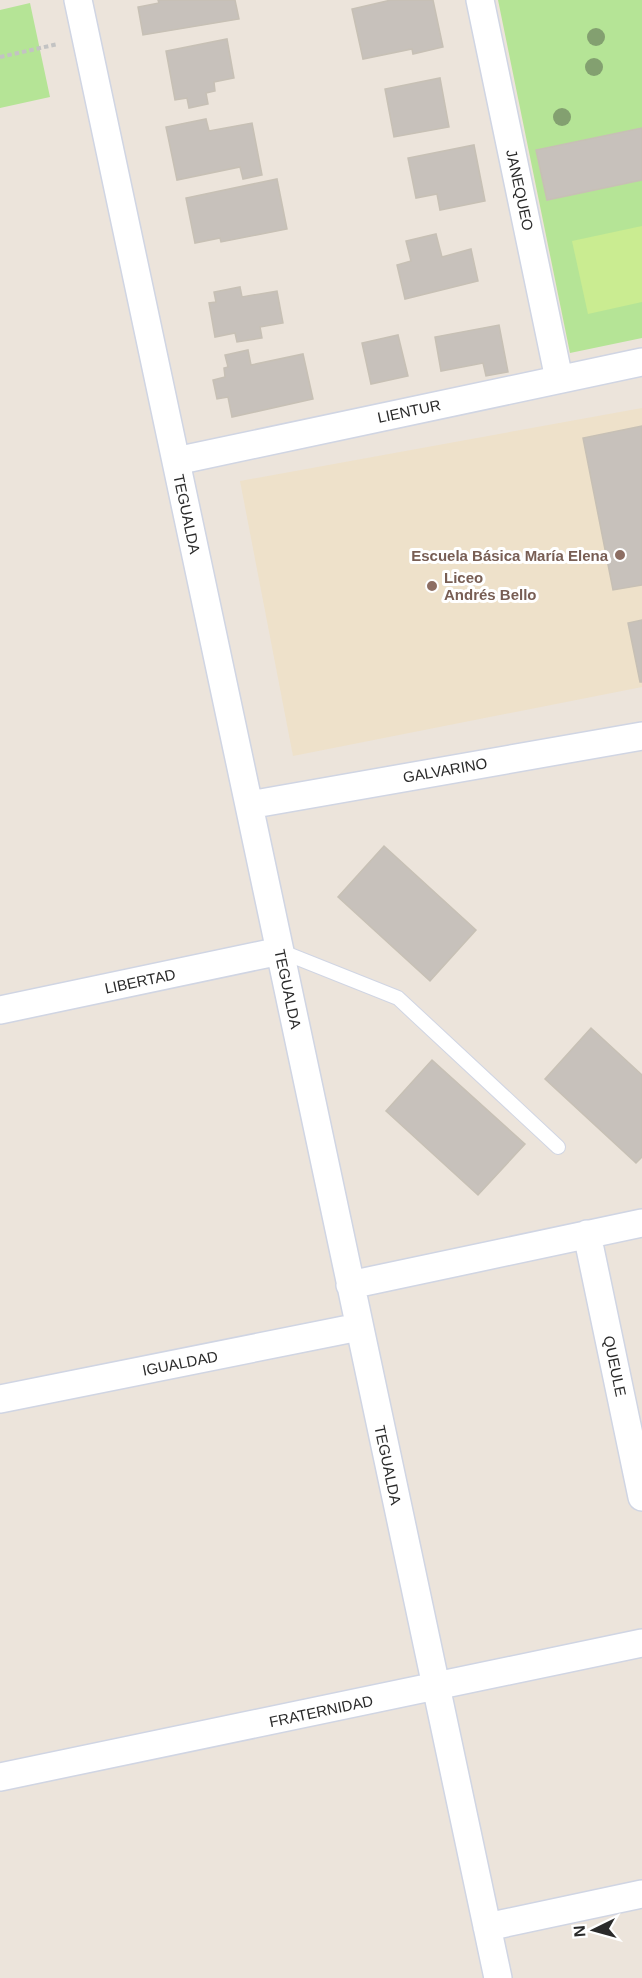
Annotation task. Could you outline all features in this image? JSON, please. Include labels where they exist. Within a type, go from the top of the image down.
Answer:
[{"type":"street","name":"TEGUALDA","points":[[78,0],[498,1978]]},
{"type":"street","name":"JANEQUEO","points":[[480,0],[559,379]]},
{"type":"street","name":"LIENTUR","points":[[176,461],[642,362]]},
{"type":"street","name":"GALVARINO","points":[[249,805],[642,736]]},
{"type":"street","name":"LIBERTAD","points":[[0,1010],[280,951]]},
{"type":"street","points":[[350,1285],[642,1222]]},
{"type":"street","name":"QUEULE","points":[[587,1234],[642,1497]]},
{"type":"street","name":"IGUALDAD","points":[[0,1399],[359,1327]]},
{"type":"street","name":"FRATERNIDAD","points":[[0,1777],[642,1643]]},
{"type":"street","points":[[487,1927],[642,1894]]},
{"type":"lane","points":[[280,951],[398,998],[558,1146]]},
{"type":"path","points":[[0,57],[86,37]]},
{"type":"shaded area","name":"Liceo Andrés Bello","points":[[642,408],[642,687],[293,756],[240,481]]},
{"type":"green space","points":[[498,0],[642,0],[642,338],[570,353]]},
{"type":"green space","points":[[30,3],[50,97],[0,108],[0,10]]},
{"type":"green space","points":[[642,226],[642,302],[588,314],[572,241]]},
{"type":"building","points":[[158,0],[235,0],[239,19],[143,35],[138,7],[159,3]]},
{"type":"building","points":[[391,0],[433,0],[443,47],[413,54],[412,49],[363,59],[352,9]]},
{"type":"building","points":[[227,39],[234,78],[214,82],[215,91],[206,93],[208,104],[189,108],[187,98],[175,100],[166,51]]},
{"type":"building","points":[[440,78],[449,127],[394,137],[385,89]]},
{"type":"building","points":[[206,119],[209,131],[252,123],[262,175],[243,179],[240,167],[177,180],[166,127]]},
{"type":"building","points":[[642,128],[642,180],[547,200],[536,150]]},
{"type":"building","points":[[474,145],[485,201],[440,210],[437,194],[416,198],[408,158]]},
{"type":"building","points":[[277,179],[287,229],[221,242],[220,238],[195,243],[186,198]]},
{"type":"building","points":[[436,234],[442,257],[471,249],[478,281],[405,299],[397,265],[411,261],[406,241]]},
{"type":"building","points":[[240,287],[242,297],[277,291],[283,323],[260,327],[262,338],[237,342],[235,333],[215,337],[209,303],[216,302],[214,292]]},
{"type":"building","points":[[499,325],[508,372],[486,376],[483,363],[441,371],[435,337]]},
{"type":"building","points":[[398,335],[408,376],[371,384],[362,343]]},
{"type":"building","points":[[248,350],[251,365],[303,354],[313,399],[232,417],[228,397],[217,399],[213,380],[225,377],[224,368],[228,367],[225,355]]},
{"type":"building","points":[[642,426],[642,585],[613,590],[583,438]]},
{"type":"building","points":[[642,620],[642,682],[640,682],[628,623]]},
{"type":"building","points":[[384,846],[476,930],[430,981],[338,897]]},
{"type":"building","points":[[591,1028],[642,1075],[642,1157],[636,1163],[545,1079]]},
{"type":"building","points":[[432,1060],[525,1144],[478,1195],[386,1111]]},
{"type":"place","name":"Escuela Básica María Elena","points":[[620,555]]},
{"type":"place","name":"Liceo Andrés Bello","points":[[432,586]]}]
